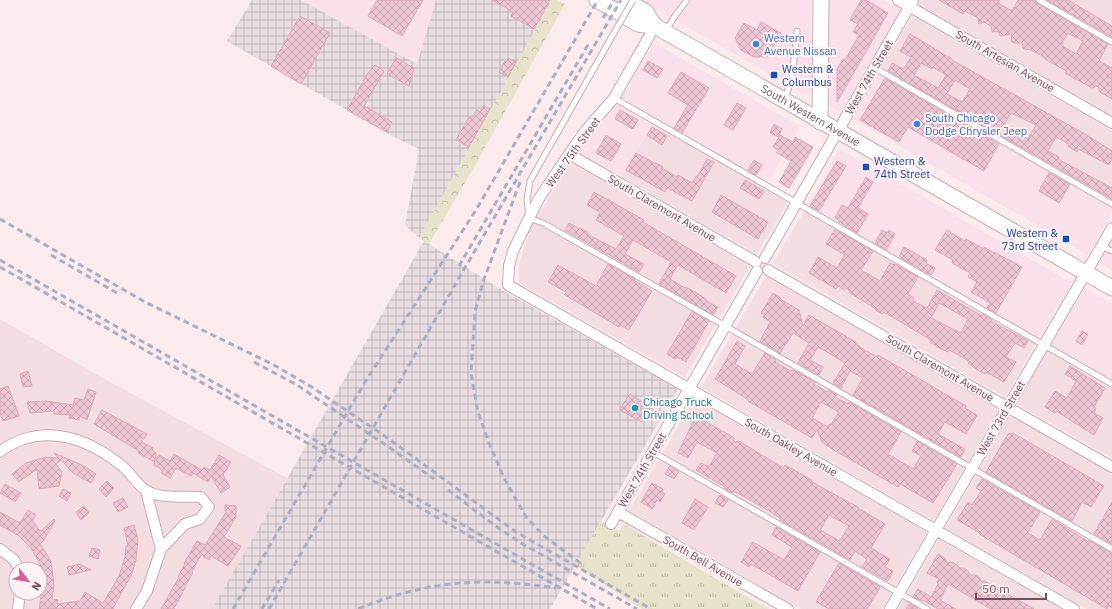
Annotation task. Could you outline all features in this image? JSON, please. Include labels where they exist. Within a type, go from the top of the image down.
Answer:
[{"type":"main road","name":"South Western Avenue","points":[[597,0],[638,24],[660,29],[1112,288]]},
{"type":"main road","name":"South Western Avenue","points":[[625,0],[646,12],[660,29]]},
{"type":"main road","points":[[820,122],[821,0]]},
{"type":"street","name":"South Artesian Avenue","points":[[898,0],[911,3],[1112,123]]},
{"type":"street","name":"West 74th Street","points":[[611,524],[726,326],[759,264],[797,203],[911,3]]},
{"type":"street","name":"West 75th Street","points":[[508,286],[509,266],[513,250],[538,200],[586,130],[614,98],[660,29]]},
{"type":"street","name":"South Claremont Avenue","points":[[569,154],[759,264],[764,272],[768,270],[1112,467]]},
{"type":"street","name":"West 73rd Street","points":[[890,609],[1112,228]]},
{"type":"street","name":"South Oakley Avenue","points":[[508,286],[1074,609]]},
{"type":"street","points":[[0,452],[6,446],[34,436],[58,435],[80,440],[95,448],[122,465],[146,491],[161,549]]},
{"type":"street","points":[[136,609],[147,591],[161,549],[185,524],[200,519],[209,507],[201,497],[168,497],[146,491]]},
{"type":"street","name":"South Bell Avenue","points":[[618,512],[788,609]]},
{"type":"street","points":[[0,549],[15,561]]},
{"type":"lane","points":[[633,0],[530,181],[527,199],[529,218],[543,223],[726,326],[1112,549]]},
{"type":"lane","points":[[660,29],[675,16],[687,0]]},
{"type":"lane","points":[[1039,0],[1112,42]]},
{"type":"lane","points":[[784,101],[792,78],[797,31]]},
{"type":"lane","points":[[875,68],[1112,204]]},
{"type":"lane","points":[[614,98],[1112,384]]},
{"type":"lane","points":[[1102,246],[1112,252]]},
{"type":"lane","points":[[653,452],[927,609]]},
{"type":"shaded area","points":[[252,0],[301,0],[417,64],[436,0],[552,0],[419,238],[405,225],[419,149],[392,136],[227,41]]},
{"type":"shaded area","points":[[301,0],[436,0],[417,64]]},
{"type":"shaded area","points":[[640,0],[811,0],[812,89],[808,96]]},
{"type":"shaded area","points":[[829,0],[884,0],[901,9],[841,113],[829,106]]},
{"type":"shaded area","points":[[920,0],[1112,0],[1112,117],[918,5]]},
{"type":"shaded area","points":[[912,16],[1112,131],[1112,204],[880,71]]},
{"type":"shaded area","points":[[654,43],[800,126],[766,185],[653,121],[622,177],[578,151],[627,90]]},
{"type":"shaded area","points":[[880,71],[1112,204],[1112,212],[1088,255],[853,119]]},
{"type":"shaded area","points":[[654,121],[790,199],[757,254],[622,177]]},
{"type":"shaded area","points":[[840,149],[1072,283],[1037,341],[806,208]]},
{"type":"shaded area","points":[[570,162],[750,266],[685,377],[519,283],[519,263],[531,227]]},
{"type":"shaded area","points":[[806,208],[1037,341],[1005,397],[773,263]]},
{"type":"shaded area","points":[[1112,238],[1112,270],[1098,262]]},
{"type":"shaded area","points":[[424,241],[502,290],[678,389],[550,609],[212,609]]},
{"type":"shaded area","points":[[766,276],[999,408],[934,521],[701,387]]},
{"type":"shaded area","points":[[1085,288],[1112,304],[1112,384],[1049,347]]},
{"type":"shaded area","points":[[0,319],[101,377],[287,478],[212,609],[0,609]]},
{"type":"shaded area","points":[[1049,347],[1112,384],[1112,458],[1017,404]]},
{"type":"shaded area","points":[[695,398],[927,532],[882,609],[801,609],[629,511]]},
{"type":"shaded area","points":[[1011,414],[1112,473],[1112,609],[1087,609],[946,528]]},
{"type":"shaded area","points":[[939,539],[1061,609],[898,609]]},
{"type":"green space","points":[[552,0],[558,0],[565,4],[477,162],[429,244],[419,238]]},
{"type":"green space","points":[[601,521],[619,531],[624,524],[769,609],[642,609],[575,565]]},
{"type":"building","points":[[377,0],[423,0],[402,36],[368,16]]},
{"type":"building","points":[[492,0],[550,0],[534,29],[511,16],[513,12]]},
{"type":"building","points":[[861,0],[866,0],[888,13],[837,102],[837,69],[843,59],[845,60],[859,35],[853,32],[858,24],[850,20]]},
{"type":"building","points":[[939,0],[1000,0],[998,3],[1012,11],[1018,0],[1035,0],[1037,3],[1108,44],[1099,61],[1112,68],[1112,99],[1100,92],[1098,86],[1092,88],[1065,73],[1066,71],[1044,57],[1029,49],[1026,50],[1023,48],[1022,43],[1012,42],[1011,34],[1000,36],[998,31],[992,32],[991,26],[984,22],[979,24],[978,18],[965,11],[963,14]],"holes":[[[1068,33],[1083,41],[1076,54],[1061,45]]]},
{"type":"building","points":[[1047,0],[1068,0],[1112,26],[1112,37]]},
{"type":"building","points":[[300,16],[330,33],[301,84],[271,66]]},
{"type":"building","name":"Western Avenue Nissan","points":[[761,22],[781,33],[767,57],[754,57],[741,50],[735,38],[744,23],[757,30]]},
{"type":"building","points":[[910,34],[952,60],[1085,134],[1112,151],[1112,159],[1109,165],[1078,149],[1077,152],[1068,146],[1069,144],[1056,137],[1048,151],[1059,157],[1058,159],[1112,188],[1112,199],[888,71],[892,63],[904,69],[911,57],[900,51]],"holes":[[[921,63],[932,69],[933,67],[946,75],[938,88],[914,75]],[[955,80],[970,89],[962,102],[947,94]],[[1011,113],[1036,125],[1028,139],[1003,127]]]},
{"type":"building","points":[[396,58],[414,68],[409,86],[387,74]]},
{"type":"building","points":[[508,58],[516,62],[508,77],[499,72]]},
{"type":"building","points":[[648,61],[663,69],[657,78],[643,70]]},
{"type":"building","points":[[375,65],[384,71],[364,106],[392,122],[387,132],[347,110],[368,73]]},
{"type":"building","points":[[681,72],[709,88],[682,133],[674,128],[688,105],[668,93]]},
{"type":"building","name":"South Chicago Dodge Chrysler Jeep","points":[[885,78],[999,144],[984,171],[908,127],[899,142],[860,120]]},
{"type":"building","points":[[737,103],[746,108],[733,130],[724,125]]},
{"type":"building","points":[[483,106],[490,109],[469,147],[456,140],[469,117],[472,118],[477,110],[480,112]]},
{"type":"building","points":[[620,110],[638,120],[633,129],[615,119]]},
{"type":"building","points":[[774,124],[782,129],[778,137],[770,133]]},
{"type":"building","points":[[652,127],[667,136],[662,145],[647,135]]},
{"type":"building","points":[[606,135],[621,144],[611,161],[596,153]]},
{"type":"building","points":[[780,135],[793,142],[795,137],[813,147],[789,188],[779,182],[791,161],[776,152],[778,150],[773,147]]},
{"type":"building","points":[[636,153],[663,167],[662,168],[677,177],[678,175],[692,183],[707,159],[714,162],[692,201],[667,188],[665,192],[626,170]]},
{"type":"building","points":[[754,160],[762,165],[756,175],[748,170]]},
{"type":"building","points":[[837,161],[846,166],[819,211],[810,206]]},
{"type":"building","points":[[1049,173],[1070,184],[1059,203],[1039,191]]},
{"type":"building","points":[[866,177],[873,182],[858,208],[868,214],[857,233],[835,218],[842,205],[848,208]]},
{"type":"building","points":[[745,180],[764,191],[759,199],[740,188]]},
{"type":"building","points":[[594,192],[644,220],[643,222],[736,276],[726,293],[678,265],[670,279],[695,292],[706,299],[706,301],[718,307],[713,315],[659,284],[671,262],[633,240],[625,254],[644,264],[639,272],[565,230],[569,223],[588,232],[587,234],[616,249],[624,236],[596,220],[600,212],[587,205]]},
{"type":"building","points":[[721,195],[768,222],[758,239],[712,212]]},
{"type":"building","points":[[835,229],[873,251],[861,270],[880,281],[890,263],[895,264],[918,277],[908,294],[914,298],[913,301],[927,308],[937,290],[982,316],[983,314],[992,320],[991,321],[1028,341],[1024,348],[1015,343],[1006,357],[1016,362],[1004,382],[986,372],[985,374],[976,369],[968,363],[969,361],[949,350],[948,352],[939,348],[930,342],[931,340],[884,312],[883,314],[875,310],[876,309],[850,293],[848,288],[844,290],[838,286],[836,289],[809,273],[818,257],[837,268],[845,255],[826,244]],"holes":[[[939,303],[968,319],[961,333],[931,318]]]},
{"type":"building","points":[[882,230],[887,233],[889,230],[895,234],[886,250],[875,243]]},
{"type":"building","points":[[947,230],[965,241],[966,239],[984,249],[984,247],[1022,267],[996,313],[987,308],[990,303],[971,292],[977,282],[968,277],[970,273],[952,263],[953,260],[935,250]]},
{"type":"building","points":[[904,247],[927,260],[926,263],[935,268],[931,275],[899,257]]},
{"type":"building","points":[[608,264],[635,279],[634,280],[652,291],[629,330],[620,325],[619,327],[565,295],[566,292],[548,282],[558,265],[596,286]]},
{"type":"building","points":[[773,293],[799,310],[803,326],[809,315],[856,342],[855,343],[863,349],[877,357],[878,355],[966,406],[965,408],[977,415],[966,434],[945,422],[938,434],[965,449],[961,457],[853,395],[863,378],[850,371],[841,388],[833,383],[845,363],[834,356],[818,347],[810,360],[823,367],[819,375],[798,363],[809,343],[793,333],[780,353],[760,341],[770,322],[763,317],[764,315],[761,313]]},
{"type":"building","points":[[692,311],[709,321],[686,362],[677,357],[675,359],[667,354]]},
{"type":"building","points":[[1082,331],[1088,334],[1082,345],[1076,341]]},
{"type":"building","points":[[737,341],[745,346],[735,364],[752,374],[765,353],[776,360],[775,362],[791,371],[794,370],[815,382],[814,384],[827,392],[829,390],[837,395],[835,397],[848,404],[849,402],[901,432],[888,454],[913,469],[921,456],[912,451],[917,441],[957,464],[933,503],[900,484],[898,487],[832,449],[822,442],[817,430],[812,438],[748,401],[749,400],[715,379]],"holes":[[[821,402],[839,412],[831,425],[830,424],[828,427],[812,418]]]},
{"type":"building","points":[[1070,366],[1105,388],[1094,407],[1096,408],[1094,413],[1103,418],[1094,435],[1056,411],[1055,413],[1045,407],[1055,391],[1067,398],[1076,381],[1065,374]]},
{"type":"building","points":[[28,371],[32,386],[23,387],[20,374]]},
{"type":"building","points":[[8,386],[19,416],[3,421],[0,414],[0,389]]},
{"type":"building","points":[[88,389],[96,392],[87,420],[80,416],[79,420],[69,418],[70,415],[54,414],[54,411],[30,413],[27,402],[46,401],[73,405],[75,398],[84,400]]},
{"type":"building","name":"Chicago Truck Driving School","points":[[629,394],[651,407],[642,422],[620,410]]},
{"type":"building","points":[[102,410],[147,434],[142,442],[153,448],[152,450],[156,453],[155,461],[159,455],[170,461],[174,454],[202,470],[204,467],[210,470],[219,455],[231,462],[223,475],[230,487],[221,493],[211,476],[208,482],[193,473],[191,476],[176,468],[170,478],[161,473],[163,470],[154,465],[155,462],[138,453],[139,451],[94,424]]},
{"type":"building","points":[[696,416],[733,437],[735,442],[739,441],[783,468],[785,465],[858,507],[885,524],[871,548],[890,559],[885,567],[893,571],[888,581],[862,567],[867,559],[855,551],[850,560],[780,520],[781,519],[761,506],[733,491],[732,493],[724,488],[725,487],[696,470],[701,463],[709,467],[717,453],[697,442],[688,458],[678,453]],"holes":[[[829,515],[849,526],[840,541],[820,530]]]},
{"type":"building","points":[[1013,433],[1104,486],[1091,507],[1082,502],[1072,521],[986,472],[1008,434]]},
{"type":"building","points":[[54,453],[82,465],[96,474],[91,483],[73,473],[61,460],[56,464],[62,472],[59,486],[39,489],[37,469],[19,482],[12,474],[26,463],[45,457],[58,458]]},
{"type":"building","points":[[670,466],[679,471],[674,479],[665,474]]},
{"type":"building","points":[[982,479],[1040,512],[1028,533],[1040,540],[1052,519],[1087,541],[1090,541],[1112,553],[1112,608],[1108,606],[1107,609],[957,520],[968,502],[972,505],[981,491],[976,488]]},
{"type":"building","points":[[107,481],[114,488],[106,497],[99,489]]},
{"type":"building","points":[[652,483],[663,489],[662,492],[665,494],[660,502],[657,500],[652,509],[641,502]]},
{"type":"building","points":[[5,484],[21,493],[15,502],[0,493]]},
{"type":"building","points":[[63,489],[71,493],[67,501],[59,496]]},
{"type":"building","points":[[720,495],[728,500],[723,507],[715,503]]},
{"type":"building","points":[[123,498],[128,507],[118,512],[113,503]]},
{"type":"building","points":[[695,499],[708,507],[694,530],[682,523]]},
{"type":"building","points":[[1112,502],[1112,544],[1094,534]]},
{"type":"building","points":[[225,505],[236,506],[236,517],[224,537],[241,546],[228,566],[211,556],[209,560],[201,555],[174,609],[161,609],[197,541],[205,545],[225,514]]},
{"type":"building","points":[[84,506],[89,513],[81,520],[76,512]]},
{"type":"building","points":[[28,510],[36,515],[32,521],[41,531],[54,519],[55,521],[40,544],[51,561],[54,585],[52,599],[58,600],[57,604],[80,601],[85,592],[103,603],[119,576],[125,557],[126,546],[128,546],[124,528],[134,525],[138,539],[136,560],[131,576],[113,608],[114,609],[39,609],[40,601],[48,601],[48,561],[38,561],[31,548],[19,536],[0,525],[0,512],[20,523]]},
{"type":"building","points":[[776,527],[820,552],[798,591],[751,564],[749,567],[741,562],[753,542],[784,560],[792,547],[772,535]]},
{"type":"building","points":[[92,548],[100,550],[98,559],[89,556]]},
{"type":"building","points":[[938,554],[945,558],[947,563],[952,562],[959,568],[963,568],[968,571],[970,575],[979,577],[981,581],[985,581],[990,584],[992,588],[996,587],[1002,590],[1003,594],[1007,594],[1013,597],[1014,600],[1018,600],[1034,609],[991,609],[948,584],[940,600],[956,609],[938,609],[923,600],[922,601],[913,597],[918,589],[931,597],[939,579],[927,573]]},
{"type":"building","points":[[839,563],[880,587],[867,609],[829,609],[816,602]]},
{"type":"building","points":[[80,564],[91,570],[69,575],[67,567]]},
{"type":"building","points":[[909,604],[918,608],[906,609]]},
{"type":"railway","points":[[233,609],[365,382],[476,210],[598,0]]},
{"type":"railway","points":[[603,18],[614,0]]},
{"type":"railway","points":[[269,609],[621,0]]},
{"type":"railway","points":[[459,266],[589,43]]},
{"type":"railway","points":[[520,182],[483,282],[475,312],[471,373],[478,412],[489,443],[504,478],[526,517],[544,536],[583,565]]},
{"type":"railway","points":[[0,219],[145,302],[274,365],[310,386],[389,439],[516,532],[651,609]]},
{"type":"railway","points":[[51,255],[117,293]]},
{"type":"railway","points":[[0,260],[610,609]]},
{"type":"railway","points":[[0,267],[597,609]]},
{"type":"railway","points":[[254,362],[297,385],[434,479]]},
{"type":"railway","points":[[448,490],[521,543],[637,609]]},
{"type":"railway","points":[[262,609],[279,580]]},
{"type":"railway","points":[[358,609],[378,601],[419,589],[459,583],[501,582],[556,588]]},
{"type":"place","name":"Western Avenue Nissan","points":[[756,44]]},
{"type":"place","name":"Western & Columbus","points":[[774,75]]},
{"type":"place","name":"South Chicago Dodge Chrysler Jeep","points":[[917,124]]},
{"type":"place","name":"Western & 74th Street","points":[[866,167]]},
{"type":"place","name":"Western & 73rd Street","points":[[1066,239]]},
{"type":"place","name":"Chicago Truck Driving School","points":[[635,408]]}]
